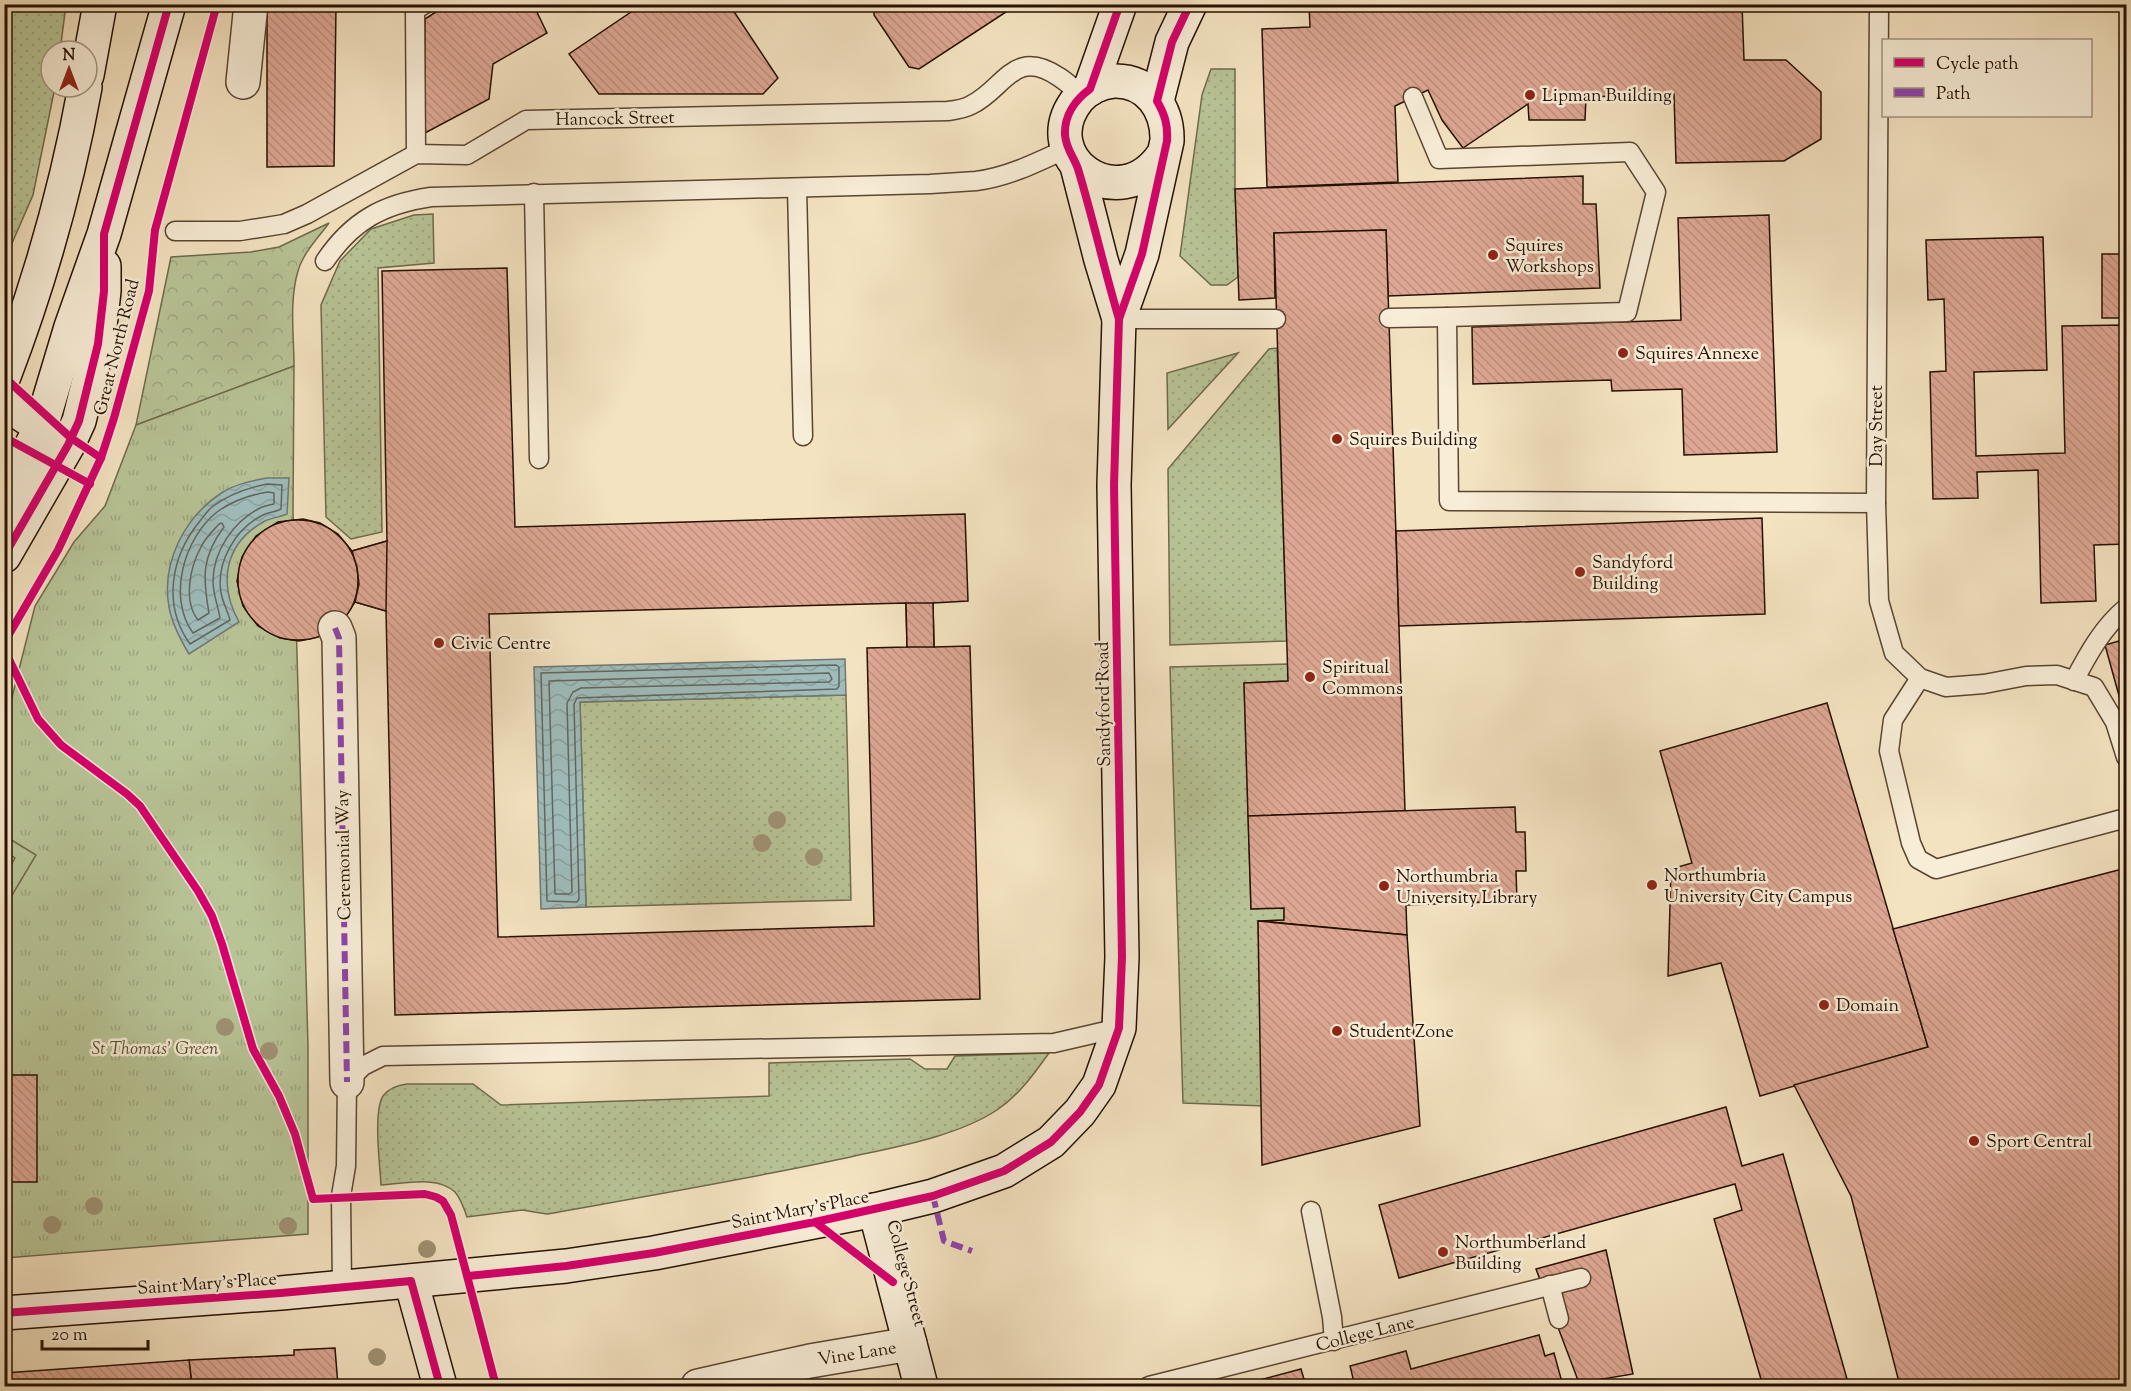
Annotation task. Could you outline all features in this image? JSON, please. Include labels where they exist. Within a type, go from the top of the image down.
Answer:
[{"type":"main road","points":[[94,39],[100,4]]},
{"type":"main road","points":[[4,498],[41,427],[71,327],[104,234],[169,4]]},
{"type":"main road","points":[[243,82],[251,4]]},
{"type":"main road","points":[[1119,319],[1065,134],[1066,120],[1072,107],[1085,92],[1120,4]]},
{"type":"main road","points":[[1157,101],[1172,42],[1190,4]]},
{"type":"main road","points":[[1085,92],[1103,83],[1116,81],[1131,83],[1145,90],[1157,101],[1168,127],[1167,141],[1142,254],[1119,319]]},
{"type":"main road","points":[[4,376],[27,314],[56,219],[83,99]]},
{"type":"main road","points":[[1072,157],[1087,174],[1098,180],[1113,183],[1128,182],[1149,172],[1163,155]]},
{"type":"main road","points":[[4,556],[68,445],[79,421],[98,344],[104,291],[104,234]]},
{"type":"main road","name":"Sandyford Road","points":[[1099,1085],[1119,1028],[1122,957],[1114,485],[1119,319]]},
{"type":"main road","points":[[4,403],[41,427]]},
{"type":"main road","name":"Ceremonial Way","points":[[335,628],[339,638],[347,1082]]},
{"type":"main road","name":"Saint Mary's Place","points":[[4,1313],[342,1287],[566,1266],[654,1253],[875,1210],[933,1196],[1004,1171],[1051,1142],[1080,1112],[1099,1085]]},
{"type":"main road","name":"College Street","points":[[875,1210],[921,1386]]},
{"type":"main road","points":[[411,1281],[440,1386]]},
{"type":"main road","name":"Vine Lane","points":[[698,1386],[801,1363],[910,1344]]},
{"type":"lane","points":[[416,154],[415,10],[424,4]]},
{"type":"lane","name":"Day Street","points":[[1879,4],[1876,502],[1880,601],[1894,653],[1920,678],[1946,687],[1983,684],[2026,676],[2057,675],[2094,687],[2115,722],[2127,756]]},
{"type":"lane","name":"Hancock Street","points":[[175,231],[240,231],[284,224],[307,214],[416,154],[467,155],[526,120],[948,111],[972,105],[1014,70],[1027,67],[1040,68],[1085,92]]},
{"type":"lane","points":[[1389,318],[1627,312],[1656,192],[1630,152],[1439,159],[1413,97]]},
{"type":"lane","points":[[325,261],[337,244],[353,228],[386,208],[408,200],[431,196],[930,184],[978,180],[1007,174],[1035,164],[1072,157]]},
{"type":"lane","points":[[797,188],[803,436]]},
{"type":"lane","points":[[534,193],[539,459]]},
{"type":"lane","points":[[1447,317],[1449,501],[1876,502]]},
{"type":"lane","points":[[1119,319],[1276,319]]},
{"type":"lane","points":[[2074,681],[2089,652],[2117,616],[2127,608]]},
{"type":"lane","points":[[1920,678],[1893,720],[1889,751],[1911,843],[1918,859],[1936,869],[2127,818]]},
{"type":"lane","points":[[342,1287],[341,1196],[346,1166],[347,1082],[363,1066],[383,1056],[1054,1043],[1119,1028]]},
{"type":"lane","points":[[1311,1211],[1332,1317],[1334,1341]]},
{"type":"lane","name":"College Lane","points":[[1149,1386],[1581,1278]]},
{"type":"lane","points":[[1550,1286],[1559,1319]]},
{"type":"green space","points":[[4,5],[66,5],[62,39],[39,39],[39,99],[53,99],[33,195],[6,257]]},
{"type":"green space","points":[[1211,69],[1235,69],[1238,277],[1227,285],[1211,285],[1180,256],[1202,95]]},
{"type":"green space","points":[[433,214],[434,263],[378,268],[382,532],[351,539],[326,517],[321,305],[340,261],[371,229],[414,215]]},
{"type":"green space","points":[[329,223],[300,264],[295,282],[294,366],[136,425],[171,257],[251,252],[279,247]]},
{"type":"green space","points":[[1277,348],[1287,641],[1170,645],[1168,469],[1269,349]]},
{"type":"green space","points":[[1238,353],[1168,429],[1167,373]]},
{"type":"green space","name":"St Thomas' Green","points":[[294,366],[293,511],[308,1046],[308,1234],[5,1258],[4,708],[8,713],[35,606],[74,542],[105,506],[136,425]]},
{"type":"green space","points":[[1288,664],[1288,681],[1244,683],[1251,909],[1284,908],[1284,920],[1258,922],[1265,1106],[1183,1103],[1170,667]]},
{"type":"green space","points":[[846,695],[851,900],[586,907],[580,702]]},
{"type":"green space","points":[[5,836],[36,855],[5,907],[5,876],[15,858],[5,851]]},
{"type":"green space","points":[[1049,1053],[1026,1084],[1012,1098],[997,1110],[963,1127],[904,1145],[772,1173],[547,1214],[522,1210],[467,1217],[459,1198],[448,1187],[429,1182],[381,1185],[378,1126],[380,1104],[388,1091],[404,1084],[473,1084],[501,1105],[769,1096],[769,1063],[910,1059],[925,1069],[947,1069],[955,1056]]},
{"type":"water","points":[[267,478],[289,478],[287,514],[265,521],[251,530],[233,553],[227,579],[228,593],[239,622],[189,654],[172,619],[167,590],[173,557],[179,542],[187,527],[209,502],[238,485]]},
{"type":"water","points":[[845,659],[846,695],[580,702],[586,907],[541,909],[534,667]]},
{"type":"building","points":[[267,4],[336,4],[334,166],[267,167]]},
{"type":"building","points":[[448,4],[533,4],[547,33],[493,64],[489,99],[425,133],[425,19]]},
{"type":"building","points":[[643,4],[729,4],[778,78],[763,94],[599,94],[569,54]]},
{"type":"building","points":[[874,4],[1010,4],[1009,10],[919,69],[909,67],[874,15]]},
{"type":"building","name":"Lipman Building","points":[[1309,4],[1742,4],[1744,60],[1786,60],[1821,92],[1821,139],[1784,161],[1676,163],[1674,94],[1586,97],[1585,120],[1529,120],[1528,104],[1463,148],[1442,120],[1428,90],[1395,106],[1398,182],[1267,187],[1262,29],[1310,27]]},
{"type":"building","name":"Squires Workshops","points":[[1583,176],[1583,204],[1596,204],[1600,288],[1388,296],[1386,230],[1274,233],[1275,298],[1239,300],[1235,189]]},
{"type":"building","name":"Squires Annexe","points":[[1769,215],[1777,452],[1684,455],[1682,389],[1612,391],[1611,380],[1473,384],[1472,327],[1681,320],[1678,218]]},
{"type":"building","name":"Squires Building","points":[[1386,230],[1405,811],[1248,816],[1244,683],[1288,681],[1274,233]]},
{"type":"building","points":[[2043,237],[2047,370],[1974,372],[1976,456],[2065,453],[2062,326],[2122,325],[2126,544],[2094,545],[2096,601],[2041,603],[2038,470],[1977,472],[1978,498],[1933,499],[1930,372],[1946,371],[1944,299],[1928,300],[1926,240]]},
{"type":"building","points":[[2102,254],[2126,254],[2126,318],[2102,318]]},
{"type":"building","name":"Civic Centre","points":[[507,268],[515,527],[965,514],[968,601],[933,603],[934,647],[970,646],[980,999],[395,1015],[386,611],[355,602],[335,628],[318,637],[299,641],[280,638],[258,626],[243,606],[237,581],[242,557],[256,536],[278,522],[303,519],[320,523],[338,534],[352,551],[387,541],[382,271]],"holes":[[[906,603],[907,647],[867,648],[874,926],[498,937],[489,614]]]},
{"type":"building","name":"Sandyford Building","points":[[1762,518],[1765,614],[1399,626],[1396,531]]},
{"type":"building","points":[[298,520],[321,524],[341,537],[354,557],[358,580],[354,603],[341,623],[321,636],[298,640],[275,636],[255,623],[242,603],[238,580],[242,557],[255,537],[275,524]]},
{"type":"building","points":[[387,541],[386,611],[355,602],[359,584],[352,551]]},
{"type":"building","points":[[906,603],[933,603],[934,647],[907,647]]},
{"type":"building","points":[[2126,639],[2126,721],[2105,645]]},
{"type":"building","points":[[1827,703],[1928,1047],[1760,1096],[1721,963],[1668,976],[1671,869],[1692,863],[1660,751]]},
{"type":"building","name":"Northumbria University Library","points":[[1515,807],[1516,832],[1525,832],[1526,871],[1516,871],[1517,901],[1406,905],[1407,935],[1258,921],[1284,920],[1284,908],[1251,909],[1248,816]]},
{"type":"building","name":"Sport Central","points":[[2126,868],[2126,1386],[1900,1386],[1851,1196],[1794,1085],[1928,1047],[1893,929]]},
{"type":"building","name":"Student Zone","points":[[1258,921],[1407,935],[1420,1126],[1262,1165]]},
{"type":"building","points":[[4,1075],[37,1075],[37,1182],[4,1182]]},
{"type":"building","name":"Northumberland Building","points":[[1726,1107],[1742,1166],[1783,1154],[1849,1386],[1763,1386],[1714,1219],[1742,1210],[1735,1184],[1399,1278],[1379,1205]]},
{"type":"building","points":[[1606,1250],[1633,1374],[1579,1383],[1536,1269]]},
{"type":"building","points":[[1539,1335],[1545,1356],[1554,1353],[1563,1386],[1522,1386],[1521,1381],[1499,1386],[1355,1386],[1350,1366],[1406,1351],[1411,1369]]},
{"type":"building","points":[[335,1348],[338,1386],[192,1386],[189,1360],[294,1355],[294,1350]]},
{"type":"building","points":[[189,1360],[192,1386],[4,1386],[4,1373]]},
{"type":"building","points":[[1301,1369],[1306,1386],[1237,1386]]},
{"type":"marked path","points":[[335,628],[339,638],[347,1082]]},
{"type":"marked path","points":[[933,1196],[944,1241],[972,1251]]},
{"type":"cycle path","name":"Great North Road","points":[[4,556],[68,445],[79,421],[98,344],[104,291],[104,234],[169,4]]},
{"type":"cycle path","name":"Great North Road","points":[[4,643],[58,550],[101,458],[149,291],[155,230],[217,4]]},
{"type":"cycle path","points":[[1119,319],[1083,187],[1067,145],[1065,128],[1072,109],[1090,89],[1120,4]]},
{"type":"cycle path","points":[[468,1276],[566,1266],[654,1253],[815,1222],[933,1196],[1004,1171],[1051,1142],[1080,1112],[1099,1085],[1119,1028],[1122,957],[1114,485],[1119,319],[1142,254],[1167,141],[1165,120],[1157,101],[1172,42],[1190,4]]},
{"type":"cycle path","points":[[4,377],[71,438],[101,458]]},
{"type":"cycle path","points":[[4,437],[90,484]]},
{"type":"cycle path","points":[[4,649],[38,719],[61,745],[140,806],[198,891],[212,916],[222,944],[253,1049],[279,1096],[295,1134],[313,1199],[425,1194],[443,1201],[451,1215],[496,1386]]},
{"type":"cycle path","points":[[815,1222],[893,1282]]},
{"type":"cycle path","points":[[4,1313],[411,1281],[440,1386]]},
{"type":"place","name":"Lipman Building","points":[[1530,95]]},
{"type":"place","name":"Squires Workshops","points":[[1493,255]]},
{"type":"place","name":"Squires Annexe","points":[[1623,353]]},
{"type":"place","name":"Squires Building","points":[[1337,439]]},
{"type":"place","name":"Sandyford Building","points":[[1580,572]]},
{"type":"place","name":"Civic Centre","points":[[439,643]]},
{"type":"place","name":"Spiritual Commons","points":[[1310,677]]},
{"type":"place","name":"Northumbria University City Campus","points":[[1652,885]]},
{"type":"place","name":"Northumbria University Library","points":[[1384,886]]},
{"type":"place","name":"Domain","points":[[1824,1005]]},
{"type":"place","name":"Student Zone","points":[[1337,1031]]},
{"type":"place","name":"Sport Central","points":[[1974,1141]]},
{"type":"place","name":"Northumberland Building","points":[[1443,1252]]}]
